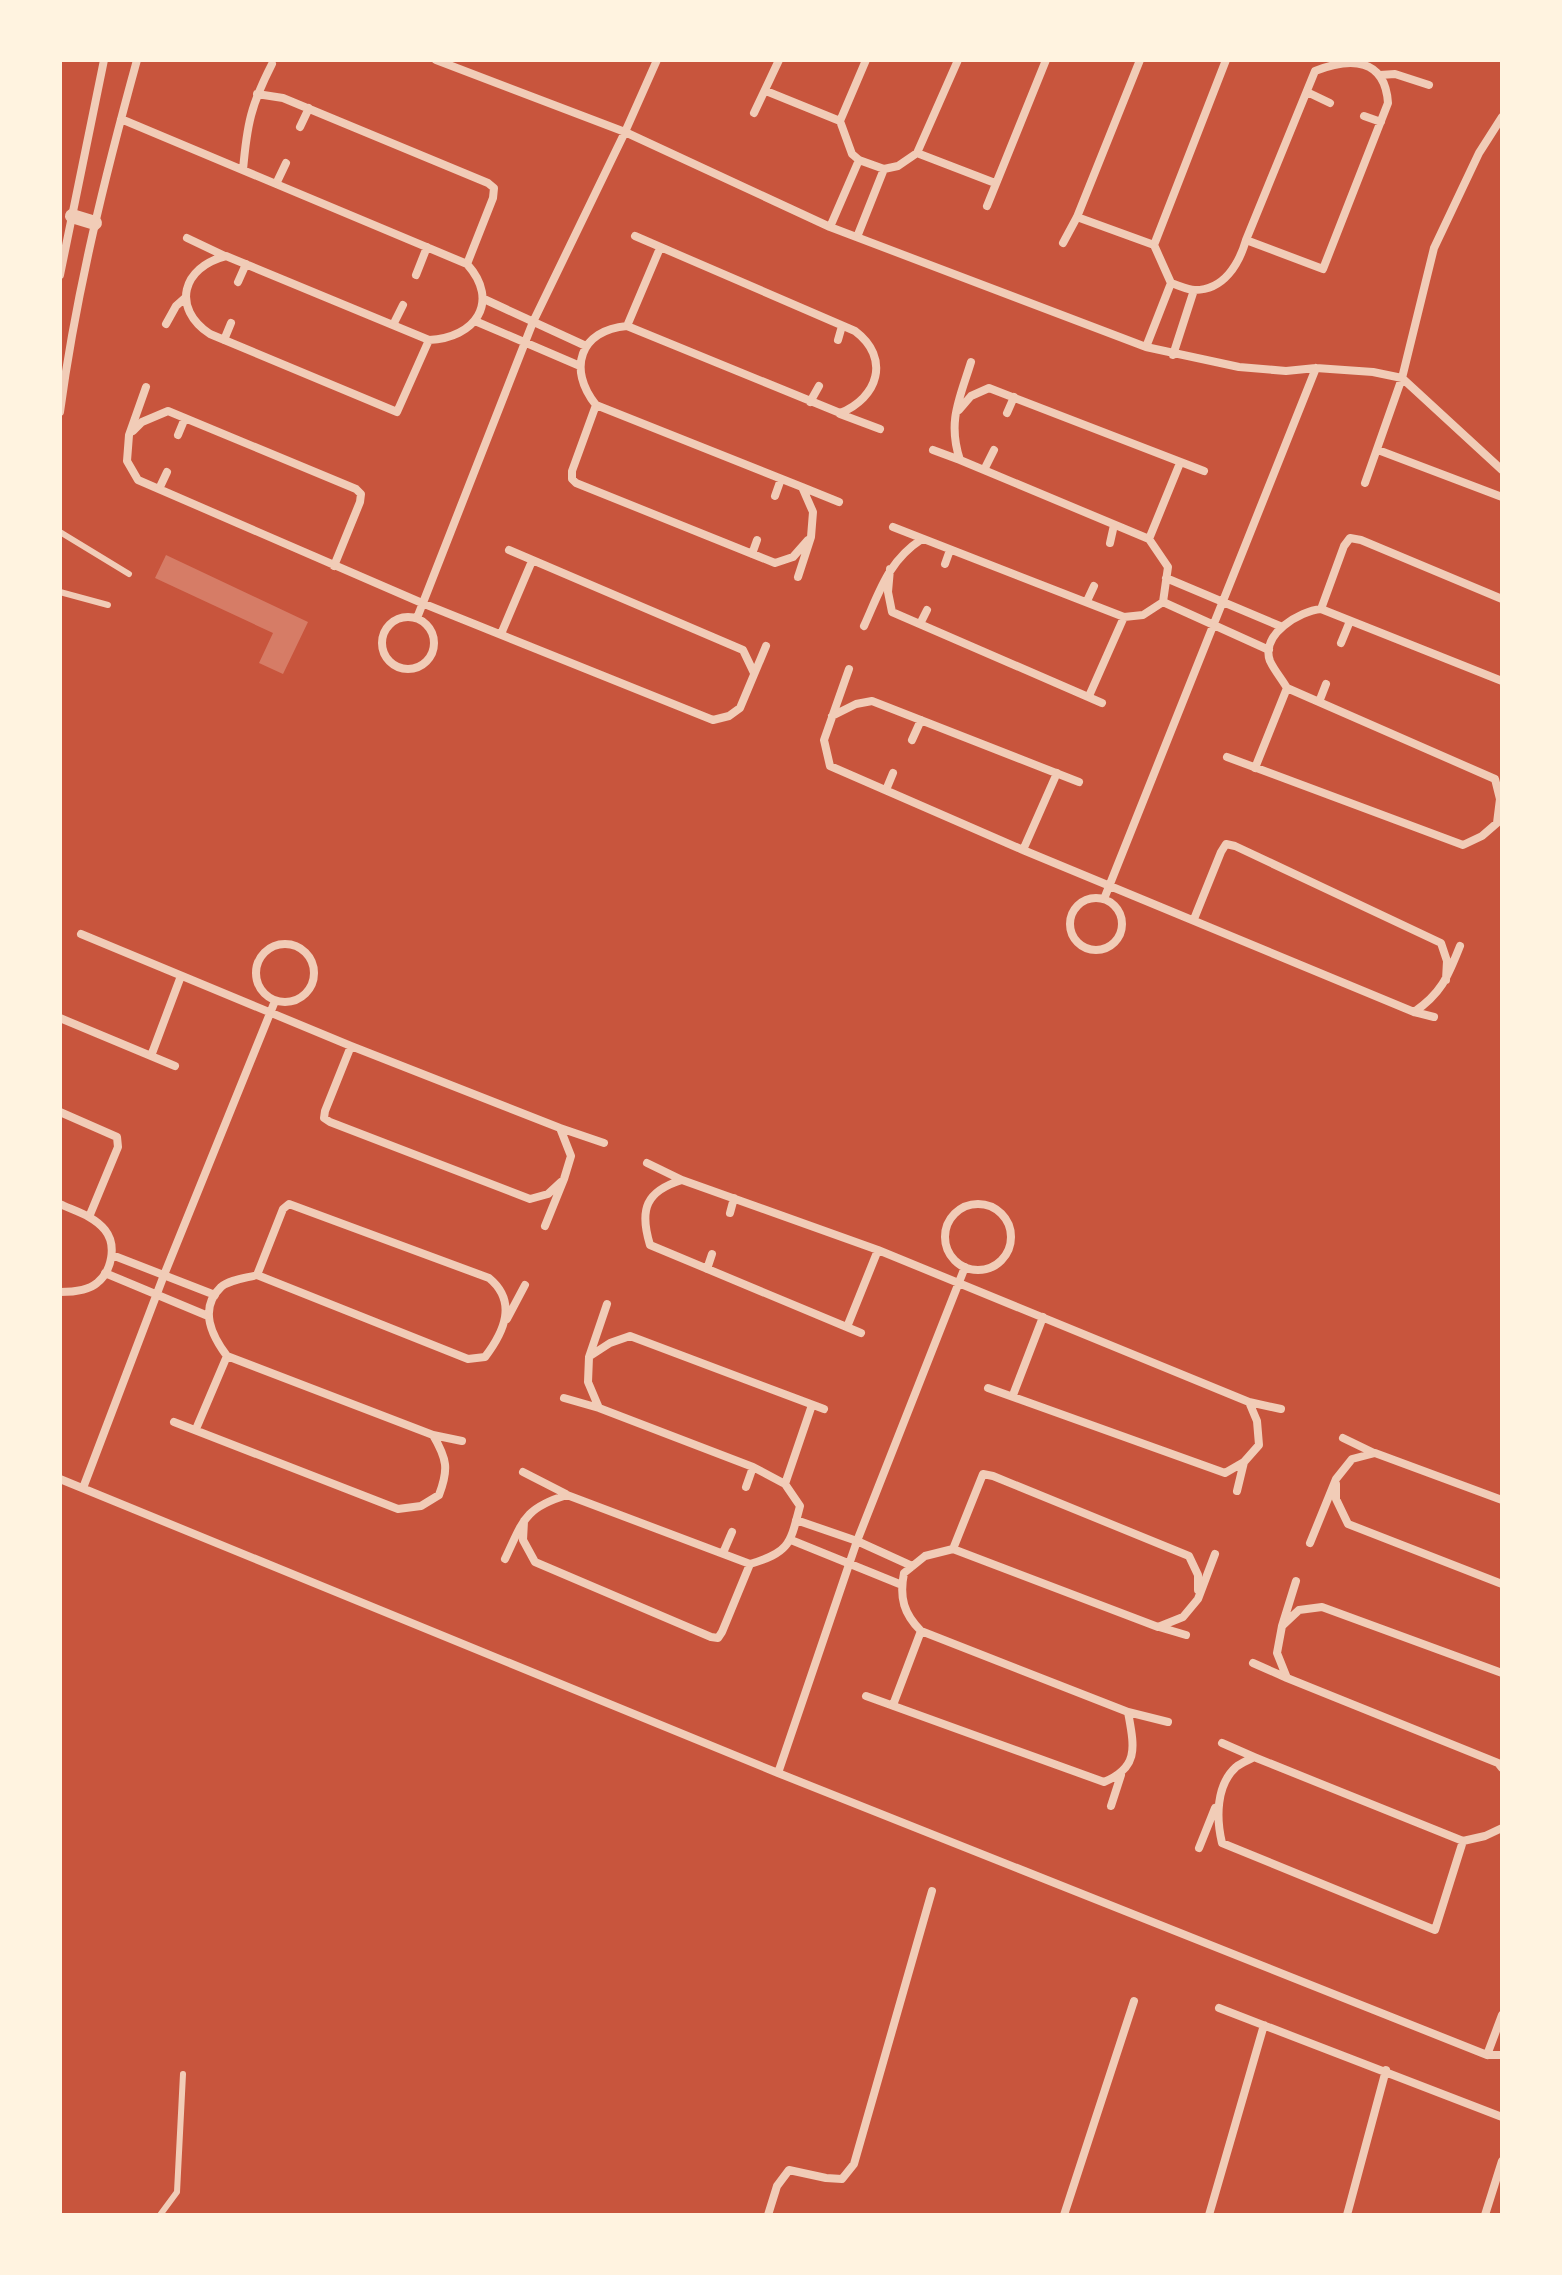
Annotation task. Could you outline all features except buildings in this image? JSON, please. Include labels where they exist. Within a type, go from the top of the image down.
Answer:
[{"type":"street","points":[[60,275],[104,60]]},
{"type":"street","points":[[60,412],[69,346],[95,223],[137,60]]},
{"type":"street","points":[[437,60],[625,132],[830,227],[1146,347],[1239,367],[1286,371],[1316,368],[1373,372],[1402,378],[1502,470]]},
{"type":"street","points":[[417,618],[533,322],[657,60]]},
{"type":"street","points":[[754,113],[779,60]]},
{"type":"street","points":[[866,60],[840,121],[852,154],[859,160],[884,169],[898,166],[917,153],[958,60]]},
{"type":"street","points":[[987,206],[1046,60]]},
{"type":"street","points":[[1063,243],[1077,217],[1140,60]]},
{"type":"street","points":[[1146,347],[1171,283],[1154,245],[1225,62],[1213,60]]},
{"type":"street","points":[[1171,283],[1194,290],[1215,286],[1240,260],[1320,60]]},
{"type":"street","points":[[243,170],[248,122],[272,64]]},
{"type":"street","points":[[1246,240],[1323,269],[1388,103],[1387,85],[1366,64],[1333,64],[1315,71]]},
{"type":"street","points":[[1380,75],[1395,74],[1429,85]]},
{"type":"street","points":[[766,91],[840,121]]},
{"type":"street","points":[[1307,92],[1330,103]]},
{"type":"street","points":[[257,94],[283,98],[309,108],[488,183],[494,188],[493,198],[467,264]]},
{"type":"street","points":[[300,127],[309,108]]},
{"type":"street","points":[[1364,116],[1381,122]]},
{"type":"street","points":[[1365,483],[1402,378],[1434,248],[1479,153],[1502,117]]},
{"type":"street","points":[[121,119],[467,264],[482,286],[484,299],[475,321],[467,329],[448,339],[429,340],[187,238]]},
{"type":"street","points":[[917,153],[995,183]]},
{"type":"street","points":[[830,227],[859,160]]},
{"type":"street","points":[[276,184],[286,163]]},
{"type":"street","points":[[857,237],[884,169]]},
{"type":"street","points":[[72,216],[95,223]]},
{"type":"street","points":[[1077,217],[1154,245]]},
{"type":"street","points":[[635,236],[855,331],[870,344],[875,358],[874,381],[861,401],[840,413]]},
{"type":"street","points":[[416,275],[427,247]]},
{"type":"street","points":[[627,326],[660,248]]},
{"type":"street","points":[[226,256],[199,267],[190,280],[185,298],[195,324],[224,340],[397,412],[429,340]]},
{"type":"street","points":[[238,282],[246,264]]},
{"type":"street","points":[[1173,355],[1194,290]]},
{"type":"street","points":[[166,324],[176,306],[185,298]]},
{"type":"street","points":[[484,299],[586,346]]},
{"type":"street","points":[[393,325],[403,305]]},
{"type":"street","points":[[475,321],[525,343],[581,362]]},
{"type":"street","points":[[224,340],[231,323]]},
{"type":"street","points":[[839,502],[596,405],[587,394],[581,362],[586,346],[602,332],[627,326],[880,429]]},
{"type":"street","points":[[838,340],[842,326]]},
{"type":"street","points":[[960,460],[953,438],[955,413],[971,362]]},
{"type":"street","points":[[1104,899],[1316,368]]},
{"type":"street","points":[[810,402],[819,386]]},
{"type":"street","points":[[146,387],[129,435],[127,461],[138,480],[422,603],[713,720],[729,716],[740,708],[766,646]]},
{"type":"street","points":[[955,413],[971,396],[989,388],[1204,471]]},
{"type":"street","points":[[1007,413],[1014,397]]},
{"type":"street","points":[[596,405],[572,471],[572,479],[775,563],[793,557],[811,537]]},
{"type":"street","points":[[129,435],[142,422],[168,411],[356,489],[361,494],[334,566]]},
{"type":"street","points":[[178,435],[185,418]]},
{"type":"street","points":[[933,450],[1149,539],[1168,567],[1163,602]]},
{"type":"street","points":[[984,470],[994,450]]},
{"type":"street","points":[[1378,450],[1502,497]]},
{"type":"street","points":[[1149,539],[1180,463]]},
{"type":"street","points":[[159,489],[167,472]]},
{"type":"street","points":[[775,496],[781,479]]},
{"type":"street","points":[[798,577],[811,537],[813,512],[802,487]]},
{"type":"street","points":[[1110,543],[1114,525]]},
{"type":"street","points":[[893,527],[1124,617],[1143,615],[1163,602]]},
{"type":"street","points":[[1321,609],[1344,546],[1350,538],[1502,599]]},
{"type":"street","points":[[864,626],[890,569],[904,551],[922,539]]},
{"type":"street","points":[[752,554],[757,540]]},
{"type":"street","points":[[509,550],[743,650],[754,673]]},
{"type":"street","points":[[945,564],[950,550]]},
{"type":"street","points":[[501,634],[532,561]]},
{"type":"street","points":[[890,569],[888,592],[892,612],[1102,703]]},
{"type":"street","points":[[1166,578],[1280,626]]},
{"type":"street","points":[[1087,601],[1094,586]]},
{"type":"street","points":[[1163,602],[1269,650]]},
{"type":"street","points":[[1227,757],[1463,845],[1482,836],[1497,823],[1499,780],[1287,688],[1270,660],[1269,650],[1280,626],[1309,610],[1321,609],[1501,677]]},
{"type":"street","points":[[920,624],[927,610]]},
{"type":"street","points":[[1089,696],[1124,617]]},
{"type":"street","points":[[417,618],[432,632],[434,648],[431,656],[420,667],[393,665],[383,650],[384,632],[397,619],[417,618]]},
{"type":"street","points":[[1341,643],[1350,621]]},
{"type":"street","points":[[849,669],[824,740],[830,766],[1109,886],[1414,1012],[1434,1017]]},
{"type":"street","points":[[1319,702],[1326,684]]},
{"type":"street","points":[[1255,768],[1287,688]]},
{"type":"street","points":[[832,716],[856,704],[872,701],[1079,782]]},
{"type":"street","points":[[912,740],[921,720]]},
{"type":"street","points":[[886,790],[893,773]]},
{"type":"street","points":[[1023,850],[1057,773]]},
{"type":"street","points":[[1194,919],[1221,852],[1226,844],[1235,846],[1441,943],[1447,961],[1446,980]]},
{"type":"street","points":[[1086,899],[1104,899],[1118,910],[1122,927],[1114,943],[1106,948],[1090,950],[1071,934],[1070,917],[1073,910],[1086,899]]},
{"type":"street","points":[[81,934],[351,1046],[604,1143]]},
{"type":"street","points":[[291,944],[308,955],[313,964],[312,984],[307,993],[298,999],[275,1001],[258,985],[256,967],[259,959],[272,946],[291,944]]},
{"type":"street","points":[[1414,1012],[1433,999],[1446,980],[1460,946]]},
{"type":"street","points":[[151,1056],[181,976]]},
{"type":"street","points":[[83,1488],[164,1275],[275,1001]]},
{"type":"street","points":[[60,1018],[175,1066]]},
{"type":"street","points":[[351,1046],[324,1118],[530,1199],[548,1194],[564,1179]]},
{"type":"street","points":[[60,1112],[117,1137],[118,1147],[89,1217]]},
{"type":"street","points":[[545,1226],[571,1156],[560,1128]]},
{"type":"street","points":[[647,1163],[682,1180],[878,1250],[1249,1402],[1281,1409]]},
{"type":"street","points":[[682,1180],[662,1186],[649,1202],[643,1223],[650,1245],[861,1333]]},
{"type":"street","points":[[730,1213],[734,1198]]},
{"type":"street","points":[[60,1204],[89,1217],[105,1230],[109,1264],[97,1284],[83,1290],[60,1293]]},
{"type":"street","points":[[257,1275],[283,1209],[289,1204],[489,1278],[502,1288],[504,1324]]},
{"type":"street","points":[[988,1205],[1007,1221],[1012,1236],[1010,1246],[1006,1256],[990,1268],[978,1270],[965,1267],[949,1254],[945,1243],[949,1220],[967,1206],[988,1205]]},
{"type":"street","points":[[847,1327],[878,1250]]},
{"type":"street","points":[[707,1269],[712,1254]]},
{"type":"street","points":[[109,1264],[164,1275],[215,1295]]},
{"type":"street","points":[[109,1264],[157,1293],[210,1312]]},
{"type":"street","points":[[778,1773],[857,1541],[965,1267]]},
{"type":"street","points":[[462,1441],[433,1435],[227,1356],[213,1337],[210,1312],[215,1295],[222,1286],[257,1275],[468,1359],[485,1357],[496,1343],[525,1285]]},
{"type":"street","points":[[599,1408],[588,1382],[589,1357],[607,1304]]},
{"type":"street","points":[[1013,1395],[1043,1317]]},
{"type":"street","points":[[589,1357],[610,1343],[630,1336],[824,1409]]},
{"type":"street","points":[[196,1429],[227,1356]]},
{"type":"street","points":[[988,1388],[1225,1473],[1244,1462],[1259,1445],[1257,1421],[1249,1402]]},
{"type":"street","points":[[525,1516],[523,1540],[535,1562],[718,1638],[750,1564],[783,1550],[791,1540],[800,1506],[785,1484],[753,1467],[599,1408],[564,1398]]},
{"type":"street","points":[[785,1484],[812,1405]]},
{"type":"street","points":[[174,1422],[398,1509],[421,1506],[439,1495],[446,1469],[445,1455],[433,1435]]},
{"type":"street","points":[[1343,1438],[1502,1500]]},
{"type":"street","points":[[1310,1543],[1336,1479],[1352,1459],[1375,1453]]},
{"type":"street","points":[[1237,1491],[1244,1462]]},
{"type":"street","points":[[746,1487],[753,1467]]},
{"type":"street","points":[[523,1472],[567,1495],[750,1564]]},
{"type":"street","points":[[953,1549],[983,1474],[993,1476],[1189,1556],[1198,1575],[1198,1599]]},
{"type":"street","points":[[60,1479],[778,1773],[1487,2055],[1502,2055]]},
{"type":"street","points":[[1336,1479],[1336,1499],[1348,1524],[1502,1584]]},
{"type":"street","points":[[505,1559],[525,1516],[545,1501],[567,1495]]},
{"type":"street","points":[[795,1524],[857,1541],[912,1566]]},
{"type":"street","points":[[723,1553],[732,1532]]},
{"type":"street","points":[[791,1540],[902,1585]]},
{"type":"street","points":[[1168,1722],[1128,1712],[921,1631],[910,1620],[903,1605],[904,1573],[925,1556],[953,1549],[1186,1635]]},
{"type":"street","points":[[1158,1627],[1183,1617],[1198,1599],[1215,1554]]},
{"type":"street","points":[[1287,1678],[1277,1653],[1296,1581]]},
{"type":"street","points":[[1282,1626],[1299,1610],[1322,1607],[1502,1673]]},
{"type":"street","points":[[893,1705],[921,1631]]},
{"type":"street","points":[[1253,1663],[1501,1761]]},
{"type":"street","points":[[866,1696],[1104,1782],[1121,1775]]},
{"type":"street","points":[[1111,1806],[1121,1775],[1131,1763],[1133,1739],[1128,1712]]},
{"type":"street","points":[[1222,1743],[1463,1841],[1502,1828]]},
{"type":"street","points":[[1199,1848],[1235,1768],[1254,1757]]},
{"type":"street","points":[[1220,1796],[1217,1822],[1222,1843],[1435,1930],[1463,1841]]},
{"type":"street","points":[[768,2215],[777,2186],[789,2170],[842,2179],[854,2164],[932,1891]]},
{"type":"street","points":[[1064,2215],[1134,2001]]},
{"type":"street","points":[[1219,2008],[1502,2117]]},
{"type":"street","points":[[1487,2055],[1502,2015]]},
{"type":"street","points":[[1209,2215],[1264,2025]]},
{"type":"street","points":[[1347,2215],[1386,2070]]},
{"type":"street","points":[[1485,2215],[1502,2161]]},
{"type":"lane","points":[[60,532],[129,574]]},
{"type":"lane","points":[[60,592],[108,605]]},
{"type":"lane","points":[[160,2215],[177,2192],[183,2074]]}]
